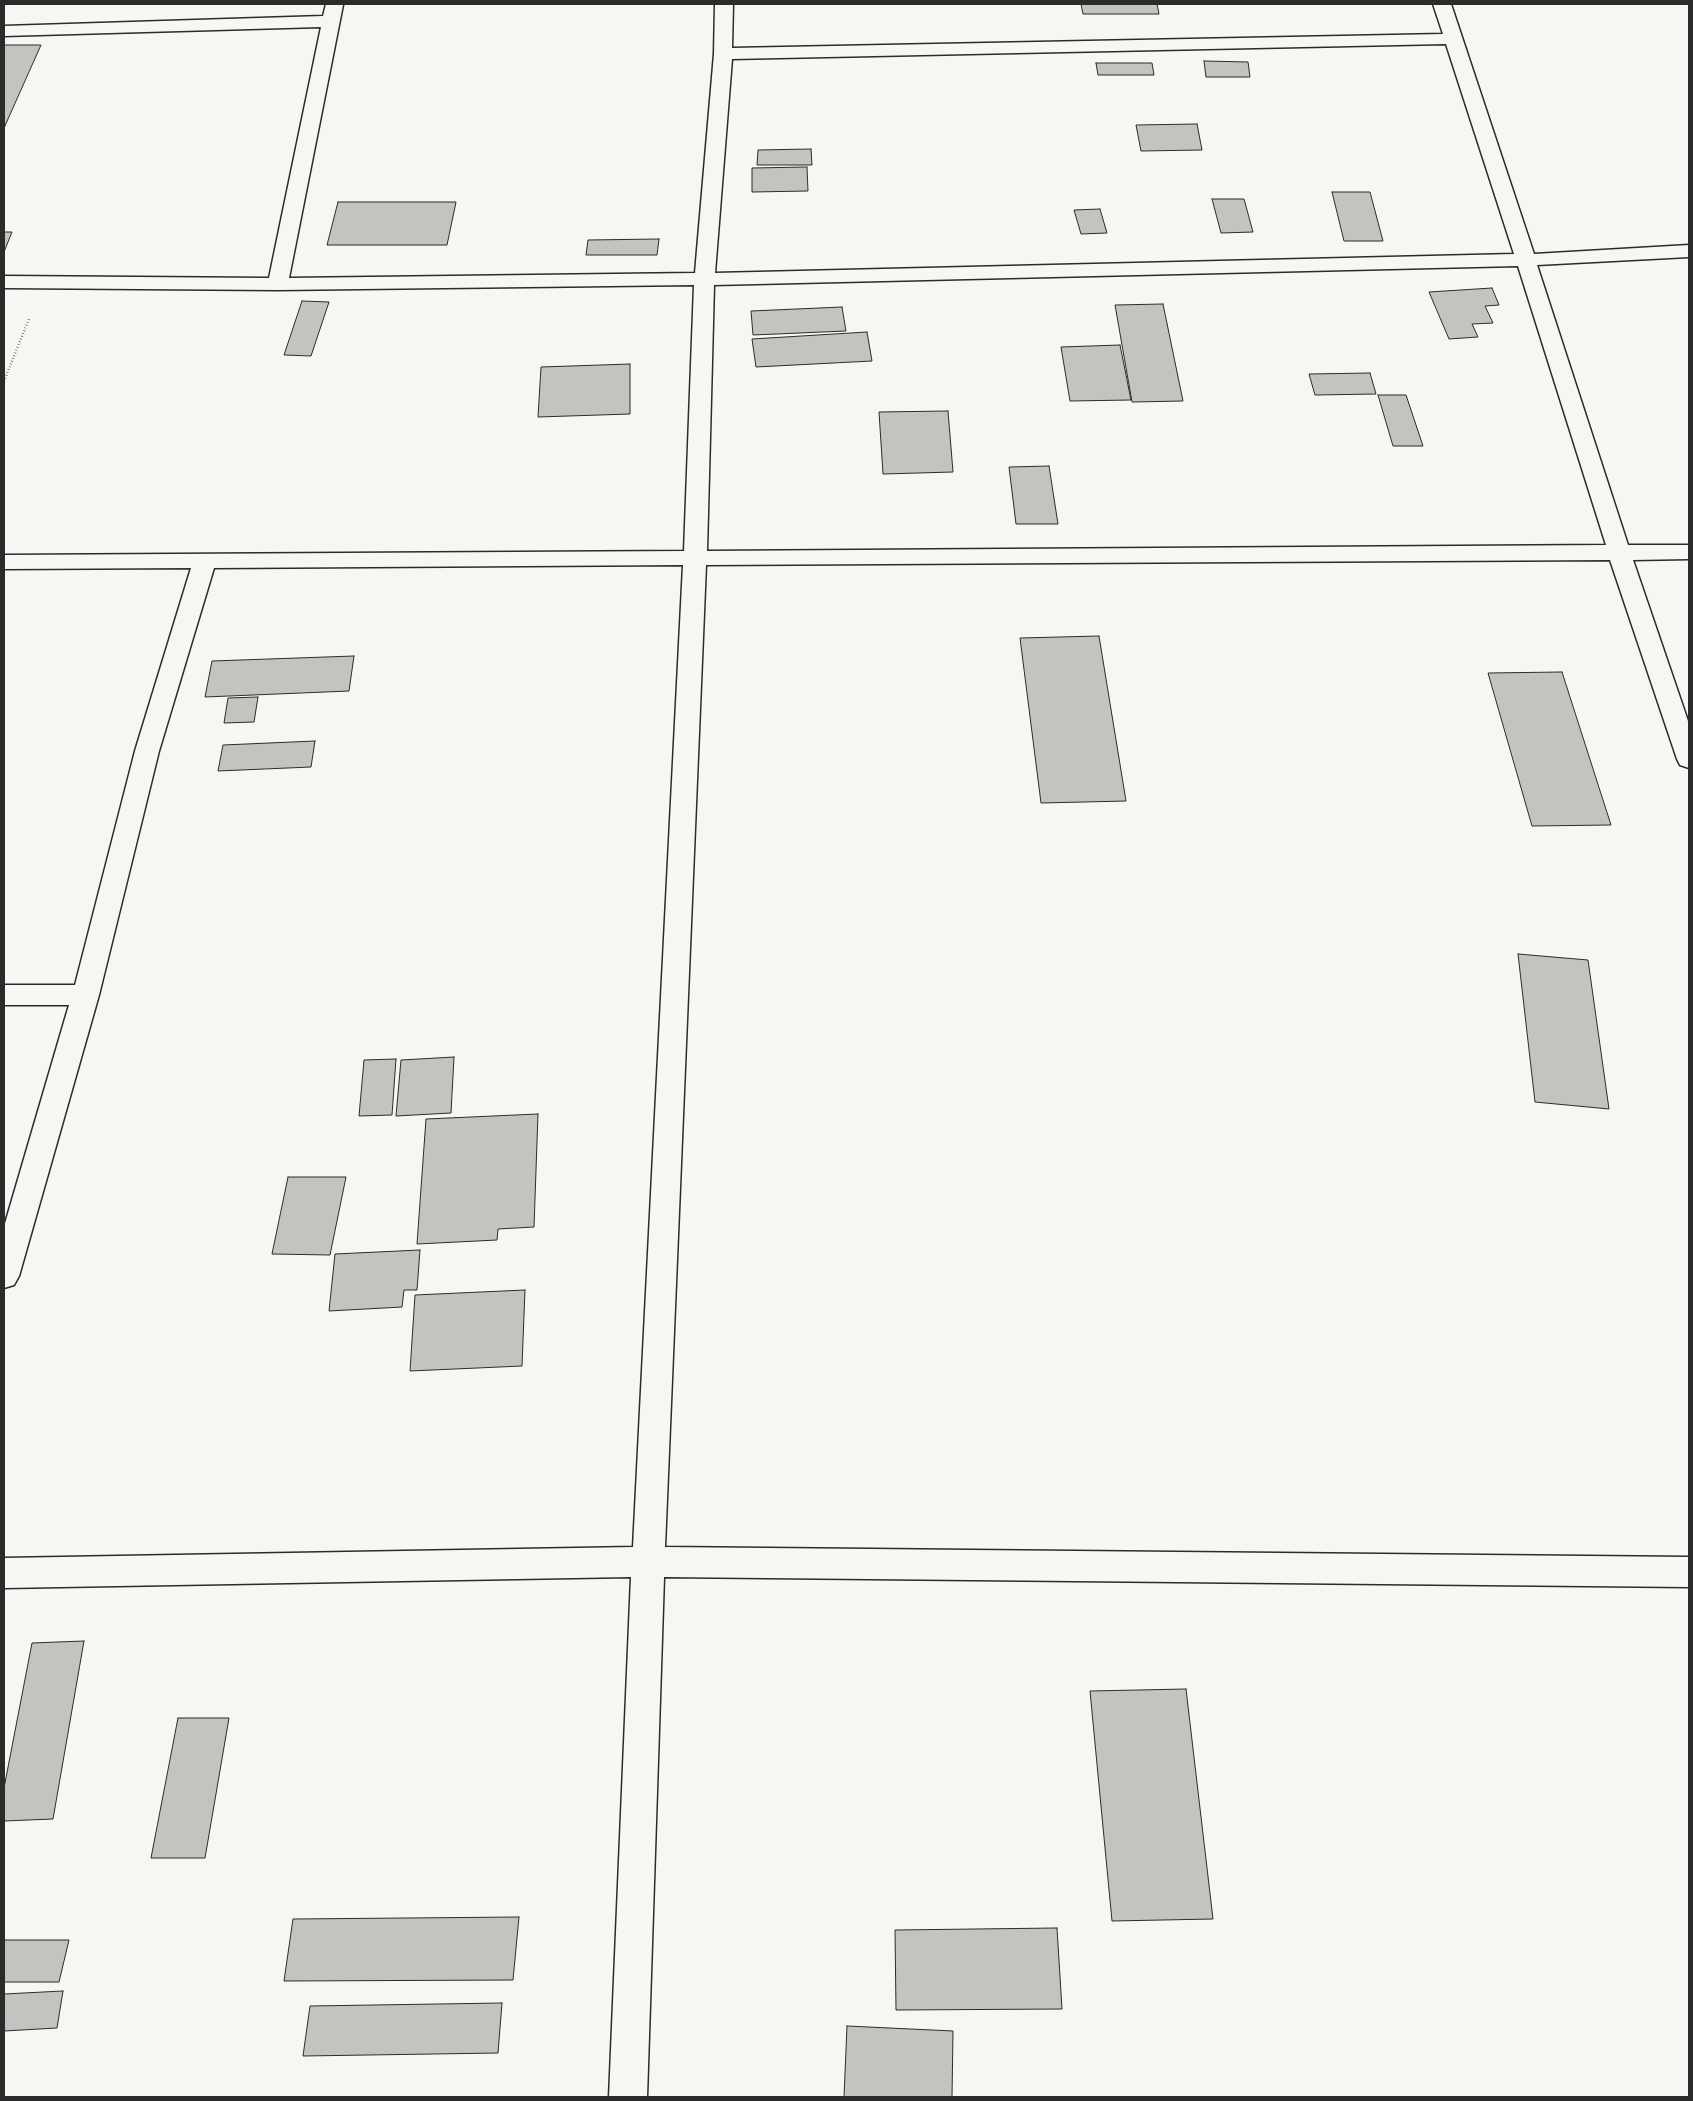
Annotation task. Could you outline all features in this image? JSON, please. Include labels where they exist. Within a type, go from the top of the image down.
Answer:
[{"type":"street","points":[[628,2097],[648,1562],[695,558],[704,279],[723,54],[724,4]]},
{"type":"street","points":[[1442,4],[1619,552],[1689,759]]},
{"type":"street","points":[[4,31],[333,12],[278,284]]},
{"type":"street","points":[[723,54],[1454,39]]},
{"type":"street","points":[[4,282],[278,284],[704,279],[1525,260],[1689,251]]},
{"type":"street","points":[[4,562],[1689,552]]},
{"type":"street","points":[[4,1276],[86,995],[147,751],[205,561]]},
{"type":"street","points":[[4,995],[86,995]]},
{"type":"street","points":[[4,1573],[648,1562],[1689,1572]]},
{"type":"path","points":[[4,380],[44,283]]},
{"type":"building","points":[[1081,4],[1157,4],[1159,14],[1083,14]]},
{"type":"building","points":[[4,45],[41,45],[4,128]]},
{"type":"building","points":[[1204,61],[1248,62],[1250,77],[1206,77]]},
{"type":"building","points":[[1096,63],[1152,63],[1154,75],[1098,75]]},
{"type":"building","points":[[1197,124],[1202,150],[1141,151],[1136,125]]},
{"type":"building","points":[[811,149],[812,165],[757,165],[758,150]]},
{"type":"building","points":[[807,167],[808,191],[752,192],[752,168]]},
{"type":"building","points":[[1332,192],[1370,192],[1383,241],[1344,241]]},
{"type":"building","points":[[1212,199],[1244,199],[1253,232],[1221,233]]},
{"type":"building","points":[[338,202],[456,202],[447,245],[327,245]]},
{"type":"building","points":[[1100,209],[1107,233],[1081,234],[1074,210]]},
{"type":"building","points":[[4,232],[12,232],[4,252]]},
{"type":"building","points":[[659,239],[657,255],[586,255],[588,240]]},
{"type":"building","points":[[1492,288],[1499,305],[1485,306],[1493,323],[1472,324],[1478,337],[1449,339],[1429,292]]},
{"type":"building","points":[[302,301],[329,302],[311,356],[284,355]]},
{"type":"building","points":[[1163,304],[1183,401],[1132,402],[1115,305]]},
{"type":"building","points":[[842,307],[846,331],[753,335],[751,311]]},
{"type":"building","points":[[867,332],[872,361],[756,367],[752,339]]},
{"type":"building","points":[[1120,345],[1131,400],[1070,401],[1061,347]]},
{"type":"building","points":[[630,364],[630,414],[538,417],[541,367]]},
{"type":"building","points":[[1370,373],[1376,394],[1315,395],[1309,374]]},
{"type":"building","points":[[1378,395],[1406,395],[1423,446],[1393,446]]},
{"type":"building","points":[[948,411],[953,472],[883,474],[879,412]]},
{"type":"building","points":[[1049,466],[1058,524],[1016,524],[1009,467]]},
{"type":"building","points":[[1099,636],[1126,801],[1041,803],[1020,638]]},
{"type":"building","points":[[354,656],[349,691],[205,697],[212,661]]},
{"type":"building","points":[[1562,672],[1611,825],[1532,826],[1488,673]]},
{"type":"building","points":[[258,697],[254,722],[224,723],[228,698]]},
{"type":"building","points":[[315,741],[311,767],[218,771],[223,745]]},
{"type":"building","points":[[1518,954],[1588,960],[1609,1109],[1535,1102]]},
{"type":"building","points":[[454,1057],[451,1113],[396,1116],[401,1060]]},
{"type":"building","points":[[396,1059],[392,1115],[359,1116],[364,1060]]},
{"type":"building","points":[[538,1114],[534,1227],[498,1229],[497,1240],[417,1244],[426,1119]]},
{"type":"building","points":[[288,1177],[346,1177],[330,1255],[272,1254]]},
{"type":"building","points":[[420,1250],[417,1290],[404,1290],[402,1307],[329,1311],[335,1254]]},
{"type":"building","points":[[525,1290],[522,1366],[410,1371],[415,1295]]},
{"type":"building","points":[[84,1641],[53,1819],[4,1821],[4,1788],[32,1643]]},
{"type":"building","points":[[1186,1689],[1213,1919],[1112,1921],[1090,1691]]},
{"type":"building","points":[[178,1718],[229,1718],[205,1858],[151,1858]]},
{"type":"building","points":[[519,1917],[513,1980],[284,1981],[293,1919]]},
{"type":"building","points":[[1057,1928],[1062,2009],[896,2010],[895,1930]]},
{"type":"building","points":[[4,1940],[69,1940],[59,1982],[4,1982]]},
{"type":"building","points":[[63,1991],[57,2028],[4,2031],[4,1994]]},
{"type":"building","points":[[502,2003],[498,2053],[303,2056],[310,2006]]},
{"type":"building","points":[[847,2026],[953,2031],[952,2097],[844,2097]]}]
